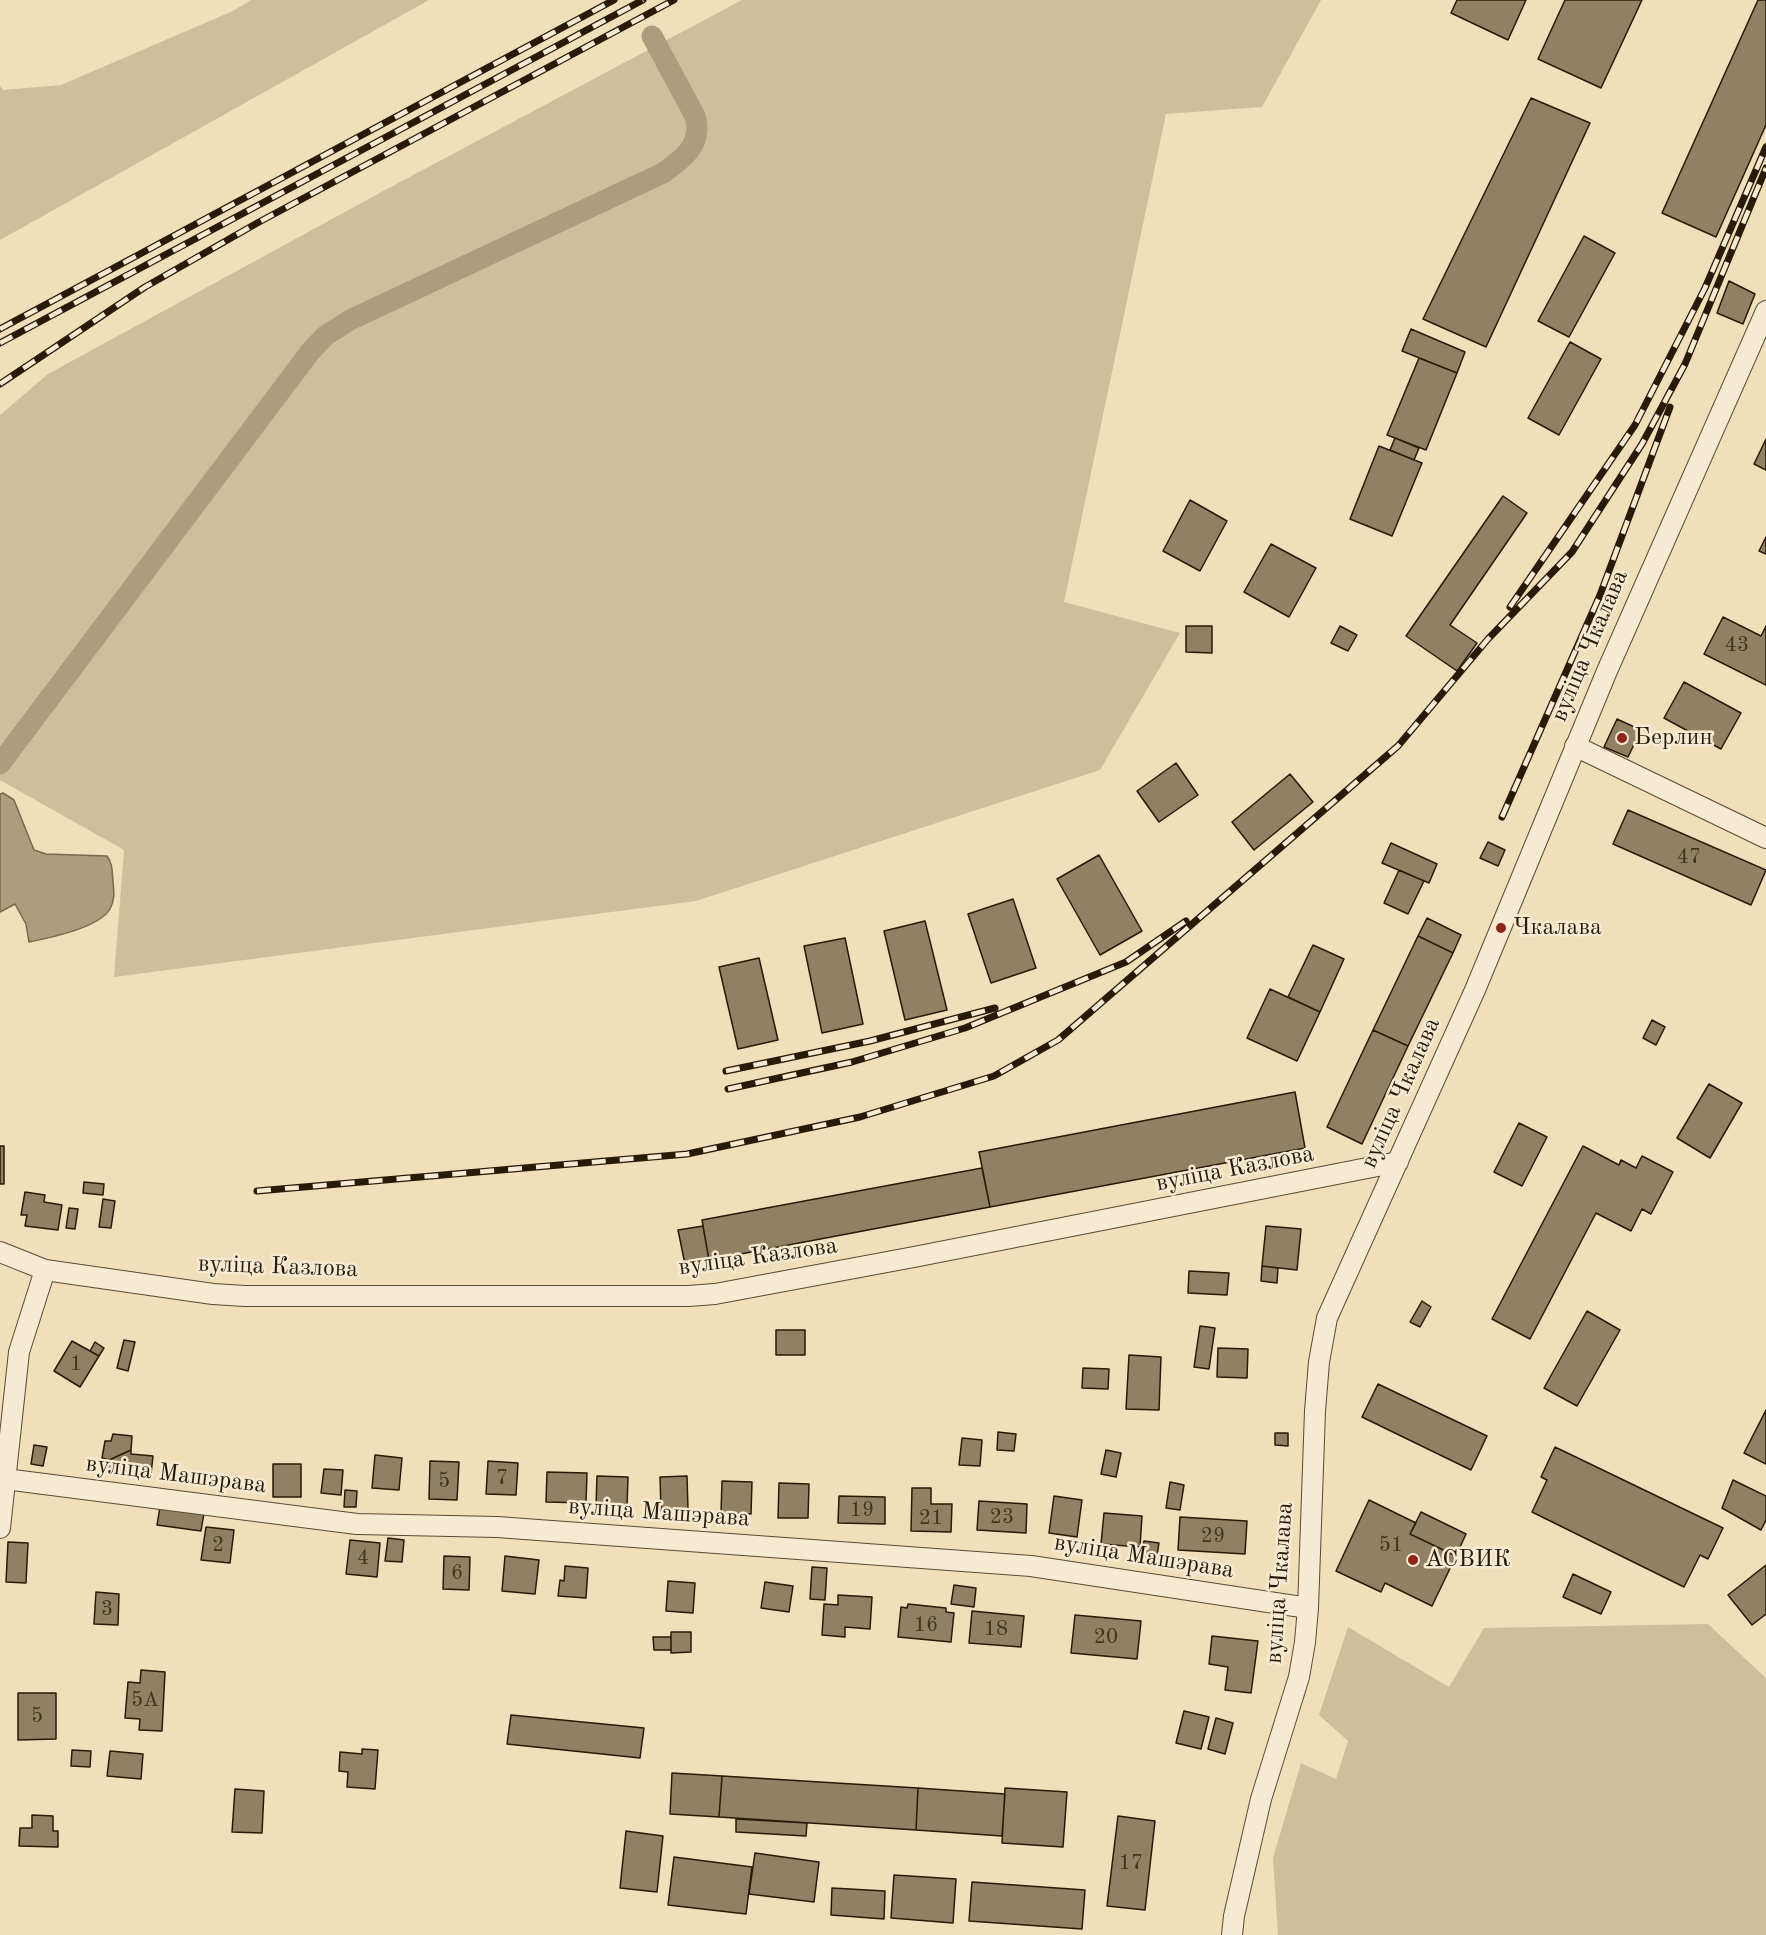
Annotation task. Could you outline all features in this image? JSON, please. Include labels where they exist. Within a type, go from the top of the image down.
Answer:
[{"type":"street","name":"вуліца Чкалава","points":[[1232,1935],[1262,1798],[1299,1677],[1308,1608],[1315,1411],[1322,1340],[1327,1318],[1475,990],[1575,746],[1766,311]]},
{"type":"street","points":[[1575,746],[1766,838]]},
{"type":"street","name":"вуліца Казлова","points":[[0,1252],[45,1270],[213,1294],[245,1296],[688,1296],[715,1294],[914,1257],[1398,1162]]},
{"type":"street","points":[[0,1528],[19,1352],[45,1270]]},
{"type":"street","name":"вуліца Машэрава","points":[[5,1479],[357,1524],[497,1527],[1031,1566],[1308,1608]]},
{"type":"shaded area","points":[[251,0],[429,0],[0,240],[0,86],[3,90],[61,85],[233,11]]},
{"type":"shaded area","points":[[742,0],[1321,0],[1262,107],[1166,114],[1064,602],[1180,633],[1100,770],[696,901],[114,977],[124,850],[0,780],[0,415],[48,374],[387,189]]},
{"type":"shaded area","points":[[3,793],[14,800],[34,850],[46,854],[107,856],[112,868],[114,896],[110,909],[104,916],[85,927],[29,942],[26,924],[15,904],[0,912],[0,794]]},
{"type":"shaded area","points":[[1708,1624],[1766,1678],[1766,1935],[1278,1935],[1273,1858],[1301,1763],[1336,1779],[1348,1741],[1319,1715],[1348,1627],[1449,1687],[1484,1628]]},
{"type":"building","points":[[1457,0],[1526,0],[1508,40],[1451,13]]},
{"type":"building","points":[[1565,0],[1642,0],[1601,88],[1538,59]]},
{"type":"building","points":[[1758,0],[1766,0],[1766,125],[1716,237],[1662,213]]},
{"type":"building","points":[[1531,98],[1590,123],[1486,347],[1423,319]]},
{"type":"building","points":[[1584,236],[1615,253],[1569,337],[1538,321]]},
{"type":"building","points":[[1729,281],[1755,294],[1743,324],[1717,313]]},
{"type":"building","points":[[1411,329],[1465,352],[1457,373],[1402,351]]},
{"type":"building","points":[[1570,342],[1601,359],[1559,435],[1528,418]]},
{"type":"building","points":[[1419,358],[1457,373],[1426,450],[1387,435]]},
{"type":"building","points":[[1395,438],[1419,448],[1414,460],[1390,450]]},
{"type":"building","points":[[1766,439],[1766,470],[1754,464]]},
{"type":"building","points":[[1379,446],[1422,463],[1392,536],[1350,519]]},
{"type":"building","points":[[1503,496],[1527,513],[1450,625],[1477,643],[1457,671],[1406,636]]},
{"type":"building","points":[[1190,500],[1227,521],[1200,571],[1163,551]]},
{"type":"building","points":[[1766,537],[1766,554],[1759,551]]},
{"type":"building","points":[[1271,544],[1316,568],[1289,617],[1244,592]]},
{"type":"building","points":[[1723,617],[1761,636],[1766,626],[1766,685],[1704,654]]},
{"type":"building","points":[[1186,626],[1212,626],[1212,653],[1186,652]]},
{"type":"building","points":[[1340,626],[1357,635],[1348,651],[1331,643]]},
{"type":"building","points":[[1684,682],[1741,713],[1721,749],[1664,718]]},
{"type":"building","name":"Берлин","points":[[1617,719],[1641,730],[1628,757],[1604,747]]},
{"type":"building","points":[[1176,763],[1198,795],[1159,822],[1137,791]]},
{"type":"building","points":[[1290,774],[1313,802],[1254,850],[1232,822]]},
{"type":"building","points":[[1628,810],[1766,870],[1751,905],[1613,844]]},
{"type":"building","points":[[1488,842],[1505,850],[1498,866],[1480,858]]},
{"type":"building","points":[[1391,843],[1437,864],[1429,883],[1382,863]]},
{"type":"building","points":[[1099,855],[1142,931],[1100,955],[1057,879]]},
{"type":"building","points":[[1399,870],[1424,881],[1408,914],[1384,903]]},
{"type":"building","points":[[1013,899],[1036,968],[991,983],[968,914]]},
{"type":"building","points":[[1427,918],[1461,935],[1453,953],[1418,936]]},
{"type":"building","points":[[925,921],[947,1010],[905,1020],[884,931]]},
{"type":"building","points":[[1418,936],[1453,953],[1408,1046],[1373,1030]]},
{"type":"building","points":[[845,938],[863,1024],[822,1033],[804,946]]},
{"type":"building","points":[[1313,945],[1344,959],[1320,1012],[1288,997]]},
{"type":"building","points":[[759,958],[778,1040],[738,1049],[719,967]]},
{"type":"building","points":[[1270,989],[1320,1012],[1297,1061],[1247,1038]]},
{"type":"building","points":[[1652,1020],[1665,1027],[1656,1045],[1643,1038]]},
{"type":"building","points":[[1373,1030],[1408,1046],[1362,1144],[1327,1127]]},
{"type":"building","points":[[1709,1084],[1742,1103],[1710,1158],[1677,1138]]},
{"type":"building","points":[[1295,1092],[1305,1148],[990,1207],[979,1152]]},
{"type":"building","points":[[1519,1123],[1547,1137],[1522,1186],[1494,1172]]},
{"type":"building","points":[[0,1146],[4,1146],[4,1184],[0,1184]]},
{"type":"building","points":[[1583,1146],[1619,1165],[1621,1160],[1636,1168],[1642,1156],[1673,1172],[1651,1214],[1642,1209],[1631,1231],[1596,1213],[1530,1339],[1492,1319]]},
{"type":"building","points":[[982,1168],[990,1207],[709,1260],[702,1220]]},
{"type":"building","points":[[84,1182],[104,1184],[103,1195],[83,1193]]},
{"type":"building","points":[[25,1192],[45,1195],[44,1202],[62,1205],[58,1230],[25,1226],[27,1215],[21,1215]]},
{"type":"building","points":[[103,1199],[115,1201],[111,1228],[99,1227]]},
{"type":"building","points":[[69,1208],[78,1209],[75,1229],[66,1228]]},
{"type":"building","points":[[703,1226],[709,1260],[685,1264],[678,1230]]},
{"type":"building","points":[[1266,1226],[1301,1229],[1297,1270],[1262,1266]]},
{"type":"building","points":[[1262,1266],[1278,1268],[1277,1283],[1261,1281]]},
{"type":"building","points":[[1189,1271],[1229,1273],[1227,1295],[1188,1293]]},
{"type":"building","points":[[1422,1301],[1431,1307],[1420,1327],[1410,1322]]},
{"type":"building","points":[[1587,1311],[1620,1330],[1577,1406],[1544,1388]]},
{"type":"building","points":[[1200,1326],[1215,1328],[1209,1369],[1194,1367]]},
{"type":"building","points":[[776,1330],[805,1330],[805,1355],[776,1355]]},
{"type":"building","points":[[124,1340],[135,1342],[128,1371],[117,1368]]},
{"type":"building","points":[[72,1341],[99,1356],[80,1387],[54,1371]]},
{"type":"building","points":[[95,1342],[104,1348],[99,1356],[90,1351]]},
{"type":"building","points":[[1218,1348],[1248,1349],[1247,1378],[1217,1377]]},
{"type":"building","points":[[1129,1355],[1161,1357],[1159,1410],[1126,1409]]},
{"type":"building","points":[[1083,1368],[1109,1369],[1108,1389],[1082,1388]]},
{"type":"building","points":[[1378,1384],[1487,1436],[1471,1470],[1362,1417]]},
{"type":"building","points":[[1766,1410],[1766,1464],[1744,1453]]},
{"type":"building","points":[[998,1432],[1016,1434],[1014,1451],[997,1450]]},
{"type":"building","points":[[1275,1433],[1288,1433],[1288,1446],[1275,1445]]},
{"type":"building","points":[[113,1434],[132,1436],[131,1450],[109,1460],[102,1458],[105,1441],[111,1441]]},
{"type":"building","points":[[962,1438],[982,1440],[980,1466],[959,1465]]},
{"type":"building","points":[[34,1445],[47,1447],[43,1466],[31,1464]]},
{"type":"building","points":[[1555,1447],[1723,1528],[1708,1559],[1700,1555],[1684,1587],[1532,1512],[1547,1480],[1541,1477]]},
{"type":"building","points":[[131,1450],[131,1454],[153,1456],[151,1474],[108,1470],[109,1460]]},
{"type":"building","points":[[1106,1450],[1121,1453],[1116,1477],[1101,1474]]},
{"type":"building","points":[[375,1455],[402,1458],[399,1490],[372,1488]]},
{"type":"building","points":[[430,1461],[459,1462],[457,1500],[429,1499]]},
{"type":"building","points":[[488,1461],[518,1463],[516,1495],[486,1494]]},
{"type":"building","points":[[273,1464],[301,1464],[301,1497],[273,1497]]},
{"type":"building","points":[[324,1469],[343,1470],[341,1495],[321,1493]]},
{"type":"building","points":[[547,1472],[587,1473],[586,1503],[546,1502]]},
{"type":"building","points":[[597,1476],[628,1477],[627,1507],[596,1506]]},
{"type":"building","points":[[687,1476],[688,1509],[661,1511],[660,1477]]},
{"type":"building","points":[[1733,1480],[1766,1496],[1766,1520],[1761,1530],[1722,1508]]},
{"type":"building","points":[[722,1481],[752,1482],[751,1514],[721,1513]]},
{"type":"building","points":[[1170,1482],[1184,1485],[1180,1510],[1166,1508]]},
{"type":"building","points":[[779,1483],[809,1484],[808,1518],[778,1518]]},
{"type":"building","points":[[912,1488],[931,1488],[931,1504],[952,1504],[951,1532],[911,1531]]},
{"type":"building","points":[[345,1490],[357,1491],[356,1507],[344,1507]]},
{"type":"building","points":[[839,1496],[885,1497],[885,1524],[838,1523]]},
{"type":"building","points":[[1054,1496],[1082,1500],[1077,1537],[1049,1533]]},
{"type":"building","points":[[1369,1500],[1416,1523],[1410,1534],[1456,1556],[1432,1606],[1385,1583],[1381,1592],[1336,1571]]},
{"type":"building","points":[[979,1501],[1027,1504],[1026,1533],[977,1530]]},
{"type":"building","points":[[160,1507],[204,1513],[201,1531],[157,1525]]},
{"type":"building","points":[[1421,1512],[1466,1534],[1456,1556],[1410,1534]]},
{"type":"building","points":[[1104,1513],[1142,1516],[1140,1547],[1101,1544]]},
{"type":"building","points":[[1180,1517],[1247,1521],[1245,1554],[1178,1550]]},
{"type":"building","points":[[206,1527],[234,1530],[230,1563],[201,1560]]},
{"type":"building","points":[[388,1538],[404,1540],[402,1562],[385,1561]]},
{"type":"building","points":[[350,1540],[380,1543],[377,1577],[346,1574]]},
{"type":"building","points":[[1144,1541],[1159,1543],[1156,1562],[1141,1560]]},
{"type":"building","points":[[8,1542],[28,1543],[26,1583],[6,1582]]},
{"type":"building","points":[[444,1556],[470,1557],[469,1590],[443,1589]]},
{"type":"building","points":[[505,1556],[539,1560],[535,1594],[502,1591]]},
{"type":"building","points":[[1766,1565],[1766,1614],[1752,1625],[1728,1595]]},
{"type":"building","points":[[565,1566],[588,1568],[586,1598],[558,1596],[560,1580],[564,1581]]},
{"type":"building","points":[[812,1567],[827,1568],[825,1600],[810,1599]]},
{"type":"building","points":[[1573,1574],[1611,1592],[1601,1614],[1563,1597]]},
{"type":"building","points":[[668,1581],[695,1583],[693,1613],[666,1611]]},
{"type":"building","points":[[765,1582],[793,1586],[789,1612],[761,1608]]},
{"type":"building","points":[[954,1585],[976,1588],[974,1607],[951,1604]]},
{"type":"building","points":[[96,1592],[119,1594],[118,1625],[94,1624]]},
{"type":"building","points":[[838,1595],[872,1597],[870,1629],[845,1627],[845,1637],[822,1635],[824,1604],[838,1605]]},
{"type":"building","points":[[908,1604],[946,1608],[946,1612],[954,1613],[951,1642],[898,1637],[901,1607],[907,1608]]},
{"type":"building","points":[[972,1611],[1024,1616],[1021,1647],[969,1643]]},
{"type":"building","points":[[1075,1615],[1141,1621],[1137,1659],[1071,1653]]},
{"type":"building","points":[[671,1632],[691,1632],[691,1652],[671,1653]]},
{"type":"building","points":[[1212,1636],[1258,1641],[1251,1693],[1225,1690],[1228,1667],[1209,1664]]},
{"type":"building","points":[[653,1637],[671,1637],[671,1650],[654,1650]]},
{"type":"building","points":[[141,1670],[165,1672],[162,1731],[139,1730],[140,1719],[125,1718],[128,1682],[140,1683]]},
{"type":"building","points":[[18,1693],[56,1693],[56,1739],[18,1740]]},
{"type":"building","points":[[1184,1711],[1209,1717],[1201,1749],[1176,1743]]},
{"type":"building","points":[[511,1715],[644,1728],[640,1758],[507,1744]]},
{"type":"building","points":[[1216,1718],[1233,1723],[1225,1754],[1208,1749]]},
{"type":"building","points":[[362,1749],[378,1750],[375,1789],[347,1787],[348,1772],[339,1771],[340,1752],[362,1754]]},
{"type":"building","points":[[72,1750],[91,1751],[90,1767],[71,1766]]},
{"type":"building","points":[[110,1751],[143,1754],[141,1779],[107,1776]]},
{"type":"building","points":[[672,1773],[722,1776],[719,1817],[670,1814]]},
{"type":"building","points":[[722,1776],[918,1788],[916,1830],[719,1817]]},
{"type":"building","points":[[918,1788],[1005,1794],[1002,1836],[916,1830]]},
{"type":"building","points":[[1005,1788],[1067,1792],[1063,1847],[1002,1843]]},
{"type":"building","points":[[235,1789],[264,1791],[262,1833],[232,1832]]},
{"type":"building","points":[[32,1815],[53,1816],[53,1831],[58,1831],[58,1847],[19,1846],[20,1828],[32,1828]]},
{"type":"building","points":[[1118,1816],[1155,1821],[1145,1910],[1107,1906]]},
{"type":"building","points":[[736,1819],[807,1823],[806,1836],[736,1832]]},
{"type":"building","points":[[626,1831],[663,1836],[657,1892],[620,1888]]},
{"type":"building","points":[[755,1853],[819,1862],[814,1902],[749,1894]]},
{"type":"building","points":[[674,1857],[752,1867],[746,1914],[668,1905]]},
{"type":"building","points":[[894,1875],[956,1879],[953,1923],[891,1918]]},
{"type":"building","points":[[972,1882],[1085,1890],[1082,1929],[969,1921]]},
{"type":"building","points":[[832,1888],[885,1891],[884,1919],[831,1915]]},
{"type":"waterway","points":[[0,764],[310,352],[325,336],[350,320],[663,173],[684,156],[696,135],[695,116],[652,36]]},
{"type":"railway","points":[[0,329],[614,0]]},
{"type":"railway","points":[[0,343],[643,0]]},
{"type":"railway","points":[[0,384],[145,287],[259,222],[674,0]]},
{"type":"railway","points":[[1510,607],[1635,425],[1705,288],[1766,147]]},
{"type":"railway","points":[[257,1191],[687,1154],[860,1117],[994,1076],[1058,1040],[1398,746],[1488,639],[1572,552],[1642,444],[1685,364],[1766,168]]},
{"type":"railway","points":[[1502,817],[1600,595],[1670,407]]},
{"type":"railway","points":[[728,1089],[852,1062],[965,1028],[1126,962],[1186,921]]},
{"type":"railway","points":[[726,1071],[870,1041],[995,1008]]},
{"type":"place","name":"Берлин","points":[[1622,738]]},
{"type":"place","name":"Чкалава","points":[[1501,928]]},
{"type":"place","name":"АСВИК","points":[[1413,1560]]}]
